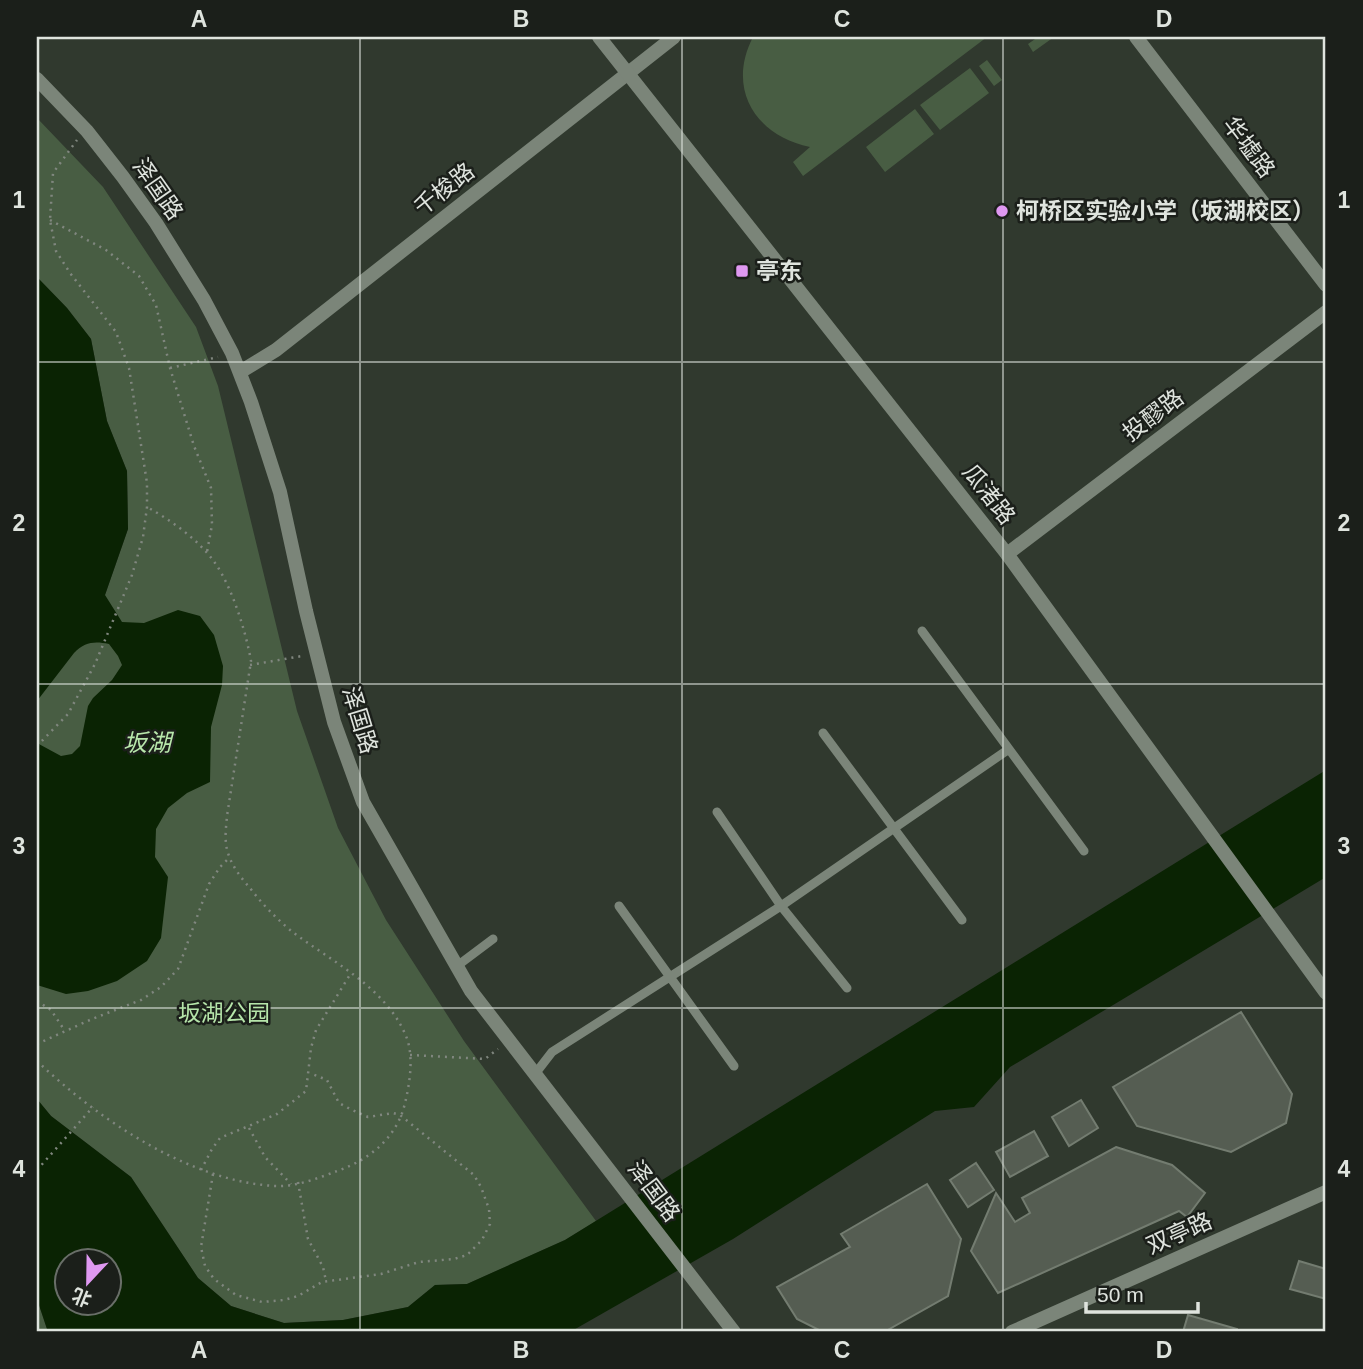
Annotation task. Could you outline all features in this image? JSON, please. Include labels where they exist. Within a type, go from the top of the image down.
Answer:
[{"type":"street","name":"瓜渚路","points":[[599,37],[1007,554],[1326,993]]},
{"type":"street","name":"千梭路","points":[[240,372],[276,350],[674,37]]},
{"type":"street","name":"华墟路","points":[[1136,37],[1326,285]]},
{"type":"street","name":"泽国路","points":[[39,81],[87,131],[156,223],[204,300],[232,353],[280,492],[334,722],[363,802],[471,991],[733,1332]]},
{"type":"street","name":"投醪路","points":[[1007,554],[1326,312]]},
{"type":"street","name":"双亭路","points":[[1012,1332],[1326,1192]]},
{"type":"lane","points":[[922,631],[1084,851]]},
{"type":"lane","points":[[823,733],[962,920]]},
{"type":"lane","points":[[536,1074],[552,1052],[781,906],[1009,749]]},
{"type":"lane","points":[[717,812],[781,906],[847,988]]},
{"type":"lane","points":[[619,906],[734,1066]]},
{"type":"lane","points":[[457,966],[493,939]]},
{"type":"path","points":[[37,746],[68,714],[101,649],[118,612],[144,537],[147,507],[147,483],[128,368],[116,332],[56,251],[50,220],[53,173],[72,144],[87,131]]},
{"type":"path","points":[[50,220],[106,250],[139,276],[156,305],[170,368],[194,446],[211,488],[212,525],[207,552]]},
{"type":"path","points":[[170,368],[232,353]]},
{"type":"path","points":[[37,1061],[93,1107],[139,1139],[191,1167],[233,1181],[279,1186],[319,1178],[357,1164],[380,1147],[396,1126],[405,1105],[410,1055],[406,1036],[385,1003],[351,973],[290,930],[265,907],[238,874],[230,857],[225,838],[250,665],[247,637],[217,565],[207,552],[147,507]]},
{"type":"path","points":[[250,665],[316,652]]},
{"type":"path","points":[[37,1045],[141,1000],[161,987],[178,969],[209,884],[230,857]]},
{"type":"path","points":[[201,1170],[220,1138],[277,1114],[306,1091],[316,1030],[351,973]]},
{"type":"path","points":[[37,1001],[51,1010],[65,1031]]},
{"type":"path","points":[[410,1055],[485,1059],[510,1041]]},
{"type":"path","points":[[213,1174],[201,1247],[205,1266],[214,1279],[236,1295],[262,1302],[298,1296],[311,1287],[326,1282],[381,1273],[419,1262],[454,1259],[467,1255],[482,1240],[490,1224],[489,1209],[474,1175],[400,1115],[393,1113],[368,1117],[350,1109],[339,1103],[327,1080],[310,1073]]},
{"type":"path","points":[[37,1170],[93,1107]]},
{"type":"path","points":[[249,1127],[265,1157],[291,1184]]},
{"type":"path","points":[[298,1182],[308,1239],[323,1267],[326,1282]]},
{"type":"green space","points":[[753,37],[987,37],[803,176],[793,162],[810,147],[791,141],[761,121],[745,92],[745,56]]},
{"type":"green space","points":[[1038,37],[1054,37],[1033,52],[1028,44]]},
{"type":"green space","points":[[987,60],[1002,80],[994,86],[979,66]]},
{"type":"green space","points":[[970,68],[989,93],[940,130],[920,105]]},
{"type":"green space","points":[[915,109],[934,134],[885,172],[866,147]]},
{"type":"green space","name":"坂湖公园","points":[[37,118],[103,187],[196,327],[218,386],[297,711],[338,828],[386,920],[464,1041],[596,1221],[565,1240],[467,1284],[435,1285],[408,1307],[343,1320],[284,1323],[231,1306],[198,1278],[131,1177],[51,1116],[37,1099],[37,696],[105,595],[128,529],[127,471],[107,421],[91,339],[67,308],[37,277]]},
{"type":"green space","points":[[37,1299],[48,1332],[37,1332]]},
{"type":"water","name":"坂湖","points":[[37,277],[67,308],[91,339],[107,421],[127,471],[128,529],[105,595],[122,622],[144,623],[178,610],[200,616],[214,635],[223,666],[222,685],[211,727],[210,782],[187,793],[168,808],[156,829],[155,857],[168,877],[161,938],[147,961],[117,981],[88,991],[66,994],[37,985],[37,743],[61,756],[72,754],[80,746],[88,706],[122,665],[109,644],[86,645],[74,653],[37,701]]},
{"type":"water","points":[[1326,770],[1326,877],[1010,1067],[974,1107],[935,1111],[733,1239],[570,1332],[48,1332],[37,1299],[37,1099],[51,1116],[131,1177],[198,1278],[231,1306],[284,1323],[343,1320],[408,1307],[435,1285],[467,1284],[565,1240]]},
{"type":"building","points":[[1241,1012],[1292,1094],[1286,1123],[1231,1152],[1137,1126],[1113,1087]]},
{"type":"building","points":[[1081,1100],[1098,1128],[1069,1146],[1052,1117]]},
{"type":"building","points":[[1034,1131],[1048,1156],[1010,1177],[996,1152]]},
{"type":"building","points":[[1116,1147],[1172,1165],[1205,1193],[1187,1217],[1179,1211],[998,1293],[971,1251],[996,1193],[1015,1222],[1030,1213],[1022,1198]]},
{"type":"building","points":[[976,1163],[994,1190],[968,1207],[950,1180]]},
{"type":"building","points":[[927,1184],[961,1239],[948,1296],[884,1332],[823,1332],[797,1319],[777,1287],[850,1247],[841,1234]]},
{"type":"building","points":[[1299,1261],[1326,1269],[1326,1299],[1290,1289]]},
{"type":"building","points":[[1188,1315],[1237,1329],[1237,1332],[1183,1332]]},
{"type":"place","name":"柯桥区实验小学（坂湖校区）","points":[[1002,211]]},
{"type":"place","name":"亭东","points":[[742,271]]}]
